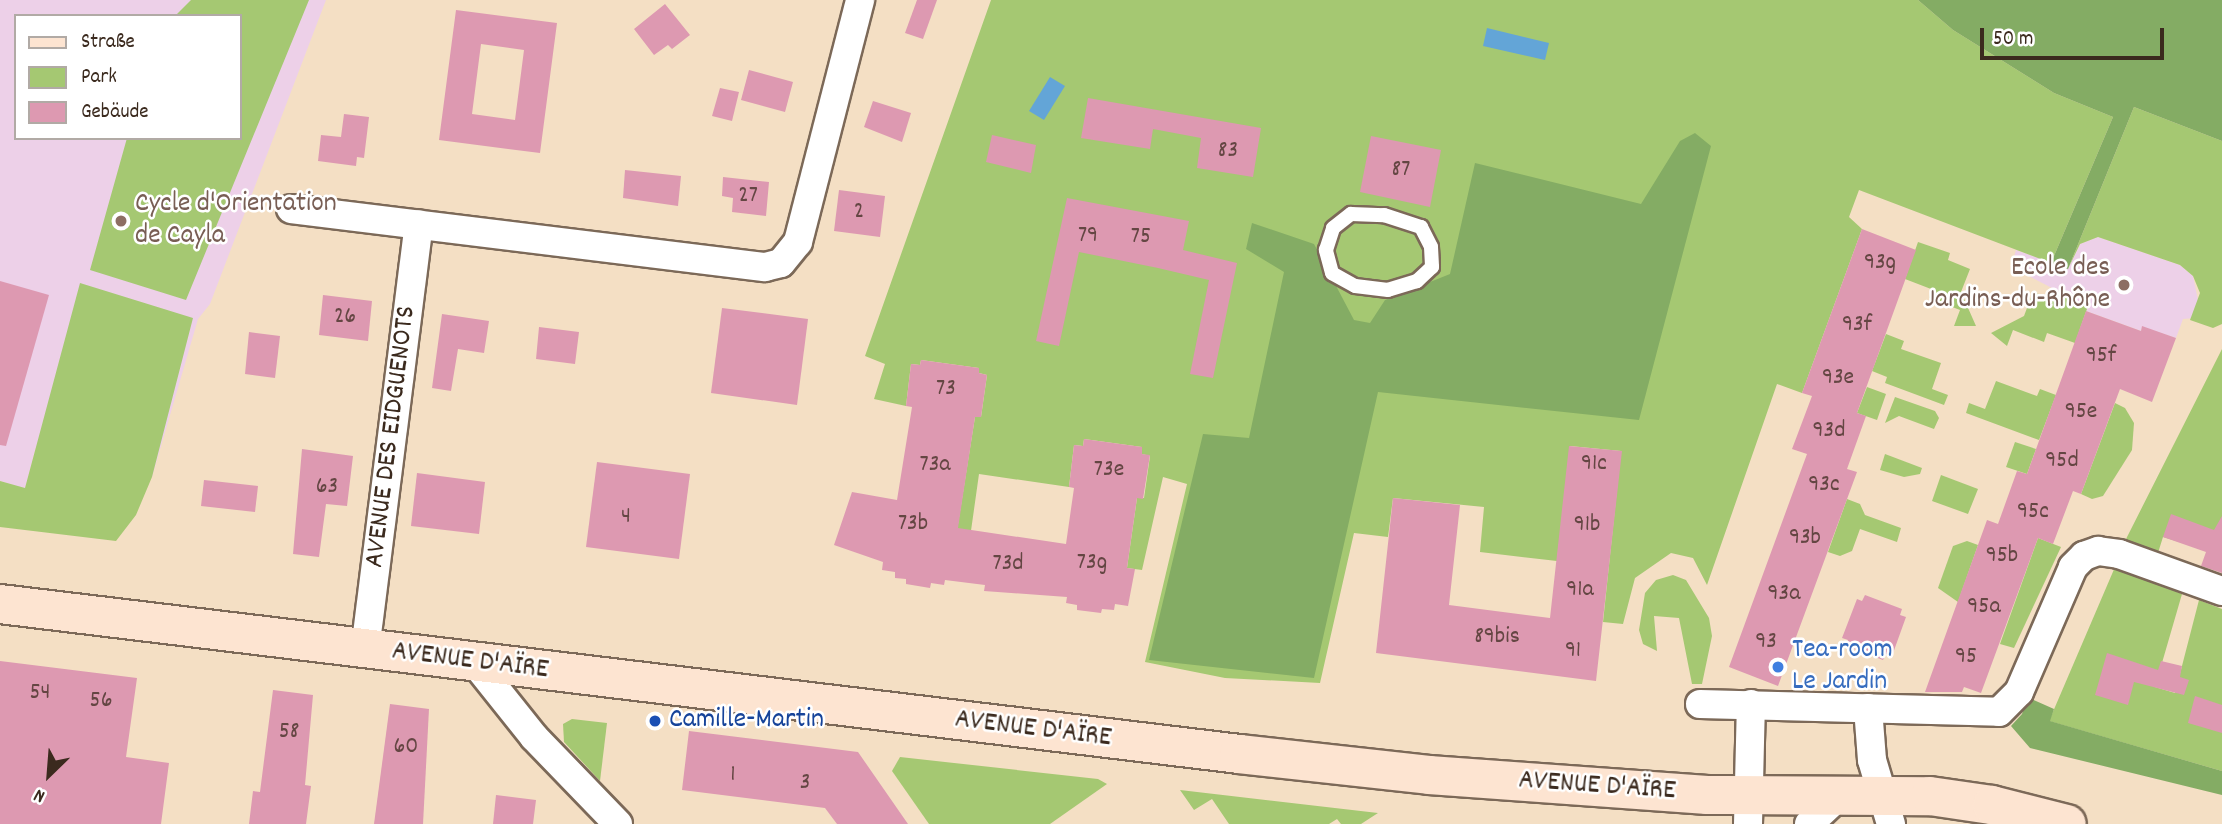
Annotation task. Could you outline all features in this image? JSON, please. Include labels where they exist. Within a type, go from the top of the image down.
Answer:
[{"type":"main road","name":"AVENUE D'AÏRE","points":[[0,604],[475,663],[1749,810],[1840,795],[1887,810],[1992,804],[2067,824]]},
{"type":"street","points":[[291,208],[765,267],[781,263],[798,242],[860,0]]},
{"type":"street","name":"AVENUE DES EIDGUENOTS","points":[[365,650],[419,224]]},
{"type":"street","points":[[1700,704],[1978,714],[2010,706],[2073,567],[2098,551],[2119,554],[2222,591]]},
{"type":"street","points":[[475,663],[534,737],[618,824]]},
{"type":"street","points":[[1749,810],[1751,704]]},
{"type":"street","points":[[1868,708],[1871,761],[1887,810]]},
{"type":"street","points":[[1809,824],[1840,795]]},
{"type":"lane","points":[[1351,214],[1384,215],[1421,228],[1431,247],[1433,267],[1417,281],[1388,290],[1355,286],[1332,273],[1326,250],[1329,239],[1333,228],[1351,214]]},
{"type":"shaded area","name":"Cycle d'Orientation de Cayla","points":[[0,0],[326,0],[210,304],[198,319],[152,477],[36,447],[25,489],[0,481]]},
{"type":"shaded area","name":"Ecole des Jardins-du-Rhône","points":[[2098,237],[2180,265],[2193,276],[2199,305],[2195,318],[2183,319],[2176,338],[2142,327],[2141,331],[2086,311],[2087,306],[2011,267],[2016,250],[2068,268],[2080,244]]},
{"type":"green space","points":[[191,0],[309,0],[186,300],[90,270],[126,140],[242,140],[242,14],[177,14]]},
{"type":"green space","points":[[991,0],[1918,0],[1953,30],[2054,93],[2113,117],[2051,263],[1859,190],[1849,217],[1862,229],[1802,393],[1777,384],[1707,585],[1693,558],[1671,553],[1635,578],[1623,624],[1603,622],[1621,451],[1570,446],[1557,561],[1480,552],[1484,507],[1393,498],[1388,537],[1354,533],[1320,683],[1225,678],[1145,662],[1187,484],[1163,477],[1142,570],[1127,568],[1137,498],[1144,498],[1150,456],[1142,454],[1142,447],[1084,439],[1083,446],[1074,445],[1069,487],[979,474],[969,545],[955,543],[975,417],[981,417],[987,375],[979,373],[979,368],[921,360],[920,365],[911,364],[906,406],[874,399],[885,364],[865,356]]},
{"type":"green space","points":[[1918,0],[2222,0],[2222,141],[2134,107],[2068,269],[2051,263],[2113,117],[2054,93],[1953,30]]},
{"type":"green space","points":[[2134,107],[2222,141],[2222,324],[2213,328],[2190,320],[2200,293],[2193,276],[2180,265],[2098,237],[2080,244],[2068,269]]},
{"type":"green space","points":[[1695,133],[1711,146],[1639,420],[1378,392],[1314,678],[1149,660],[1203,434],[1249,438],[1284,272],[1246,249],[1252,223],[1314,244],[1354,320],[1370,323],[1385,300],[1450,274],[1475,163],[1641,204],[1680,141]]},
{"type":"green space","points":[[1918,242],[1950,253],[1948,260],[1970,269],[1961,292],[1976,326],[1954,326],[1960,310],[1929,298],[1931,289],[1905,279]]},
{"type":"green space","points":[[80,283],[193,318],[152,477],[136,515],[116,541],[0,527],[0,481],[25,488]]},
{"type":"green space","points":[[2033,292],[2053,299],[2055,293],[2088,306],[2075,343],[2047,333],[2044,342],[2013,330],[2007,346],[1991,333],[2024,316]]},
{"type":"green space","points":[[1886,334],[1904,341],[1901,349],[1941,363],[1932,389],[1948,395],[1944,405],[1885,383],[1887,377],[1872,371]]},
{"type":"green space","points":[[2222,349],[2222,555],[2163,537],[2157,556],[2124,543]]},
{"type":"green space","points":[[1996,381],[2037,396],[2040,389],[2056,395],[2039,440],[1966,413],[1969,403],[1985,409]]},
{"type":"green space","points":[[1867,387],[1886,394],[1877,420],[1857,413]]},
{"type":"green space","points":[[1895,397],[1935,411],[1939,418],[1934,429],[1899,416],[1885,423]]},
{"type":"green space","points":[[2115,403],[2125,408],[2134,423],[2132,450],[2103,496],[2092,499],[2081,494]]},
{"type":"green space","points":[[2015,442],[2036,449],[2027,474],[2006,467]]},
{"type":"green space","points":[[1885,454],[1922,468],[1920,474],[1904,477],[1880,470]]},
{"type":"green space","points":[[1941,475],[1978,489],[1968,514],[1932,501]]},
{"type":"green space","points":[[1847,499],[1860,504],[1865,515],[1901,528],[1897,542],[1860,529],[1852,551],[1840,556],[1828,552]]},
{"type":"green space","points":[[2038,538],[2061,547],[2014,648],[2000,644]]},
{"type":"green space","points":[[1967,541],[1978,545],[1958,602],[1938,588],[1953,546]]},
{"type":"green space","points":[[2115,567],[2182,594],[2155,687],[2175,693],[2199,600],[2222,609],[2222,771],[2049,721]]},
{"type":"green space","points":[[1673,575],[1686,580],[1709,618],[1712,636],[1702,684],[1692,684],[1679,618],[1654,616],[1657,651],[1643,644],[1639,630],[1645,593],[1656,580]]},
{"type":"green space","points":[[2027,697],[2054,709],[2050,721],[2222,771],[2222,795],[2030,748],[2011,726],[2022,714]]},
{"type":"green space","points":[[572,719],[607,723],[600,781],[564,742],[563,724]]},
{"type":"green space","points":[[900,757],[1098,779],[1107,784],[1050,824],[929,824],[892,771]]},
{"type":"green space","points":[[1180,790],[1378,813],[1361,824],[1341,824],[1337,819],[1329,824],[1229,824],[1212,799],[1194,810]]},
{"type":"water","points":[[1487,28],[1549,43],[1545,60],[1483,46]]},
{"type":"water","points":[[1050,77],[1065,86],[1044,120],[1029,111]]},
{"type":"building","points":[[917,0],[937,0],[923,39],[905,33]]},
{"type":"building","points":[[665,4],[690,35],[672,49],[668,45],[654,55],[634,29]]},
{"type":"building","points":[[456,10],[557,23],[540,153],[439,140]],"holes":[[[481,44],[524,50],[515,120],[472,114]]]},
{"type":"building","points":[[749,70],[793,82],[785,112],[741,100]]},
{"type":"building","points":[[720,88],[739,92],[732,121],[712,116]]},
{"type":"building","points":[[1088,98],[1261,128],[1253,177],[1197,168],[1201,138],[1153,129],[1150,149],[1081,138]]},
{"type":"building","points":[[873,101],[911,113],[902,142],[864,127]]},
{"type":"building","points":[[344,114],[369,117],[364,158],[357,157],[356,166],[318,161],[321,135],[341,137]]},
{"type":"building","points":[[992,135],[1036,145],[1031,173],[986,162]]},
{"type":"building","points":[[1371,136],[1441,150],[1430,207],[1360,192]]},
{"type":"building","points":[[625,170],[681,176],[678,206],[623,198]]},
{"type":"building","points":[[723,177],[769,182],[766,216],[732,212],[733,198],[722,196]]},
{"type":"building","points":[[839,190],[885,196],[880,237],[834,231]]},
{"type":"building","points":[[1067,198],[1189,221],[1183,250],[1237,263],[1213,378],[1190,374],[1209,280],[1158,268],[1079,252],[1059,346],[1036,341]]},
{"type":"building","points":[[1862,229],[1916,250],[1857,413],[1866,416],[1847,469],[1857,472],[1778,686],[1729,667],[1807,454],[1792,449],[1812,396],[1802,393]]},
{"type":"building","points":[[0,281],[49,295],[6,446],[0,445]]},
{"type":"building","points":[[323,295],[372,301],[368,341],[319,335]]},
{"type":"building","points":[[722,308],[808,319],[797,405],[711,393]]},
{"type":"building","points":[[2086,311],[2141,331],[2142,326],[2176,338],[2152,402],[2120,389],[2081,494],[2073,491],[2053,544],[2038,538],[1981,693],[1964,687],[1962,692],[1925,692],[1987,520],[1998,524],[2017,471],[2027,474]]},
{"type":"building","points":[[442,314],[489,321],[484,353],[458,349],[451,391],[432,388]]},
{"type":"building","points":[[539,327],[579,332],[575,364],[536,359]]},
{"type":"building","points":[[249,332],[280,336],[275,378],[245,374]]},
{"type":"building","points":[[921,360],[979,368],[979,373],[987,375],[981,417],[975,417],[958,528],[1066,544],[1074,488],[1069,487],[1074,445],[1083,446],[1084,439],[1142,447],[1142,454],[1150,455],[1143,499],[1137,498],[1127,568],[1135,569],[1128,606],[1115,604],[1114,610],[1102,609],[1101,613],[1077,610],[1077,605],[1066,603],[1067,597],[984,591],[985,585],[945,580],[944,585],[931,583],[930,588],[906,584],[906,579],[895,578],[895,572],[882,570],[883,562],[834,545],[852,492],[897,500],[912,407],[906,406],[911,364],[920,365]]},
{"type":"building","points":[[1569,446],[1622,451],[1596,681],[1376,653],[1393,498],[1460,505],[1449,605],[1550,618]]},
{"type":"building","points":[[302,449],[353,456],[347,506],[326,504],[319,557],[293,554]]},
{"type":"building","points":[[597,462],[690,474],[679,559],[586,547]]},
{"type":"building","points":[[417,473],[485,482],[479,534],[411,526]]},
{"type":"building","points":[[204,480],[258,486],[255,512],[201,506]]},
{"type":"building","points":[[2171,514],[2214,530],[2222,516],[2222,573],[2201,566],[2206,552],[2163,537]]},
{"type":"building","points":[[1865,595],[1902,609],[1900,615],[1906,617],[1892,656],[1886,654],[1883,660],[1846,646],[1848,640],[1842,638],[1857,599],[1862,601]]},
{"type":"building","points":[[2107,653],[2158,670],[2161,661],[2182,666],[2180,677],[2189,680],[2184,695],[2134,682],[2128,705],[2095,695]]},
{"type":"building","points":[[0,661],[137,678],[126,757],[169,763],[161,824],[0,824]]},
{"type":"building","points":[[273,690],[313,695],[305,785],[311,786],[306,824],[249,824],[253,791],[260,792]]},
{"type":"building","points":[[2195,696],[2222,705],[2222,733],[2188,723]]},
{"type":"building","points":[[390,704],[429,709],[423,824],[374,824]]},
{"type":"building","points":[[689,731],[858,752],[908,824],[837,824],[825,808],[682,790]]},
{"type":"building","points":[[496,795],[536,800],[533,824],[493,824]]},
{"type":"place","name":"Cycle d'Orientation de Cayla","points":[[121,221]]},
{"type":"place","name":"Ecole des Jardins-du-Rhône","points":[[2124,285]]},
{"type":"place","name":"Tea-room Le Jardin","points":[[1778,667]]},
{"type":"place","name":"Camille-Martin","points":[[655,721]]}]
